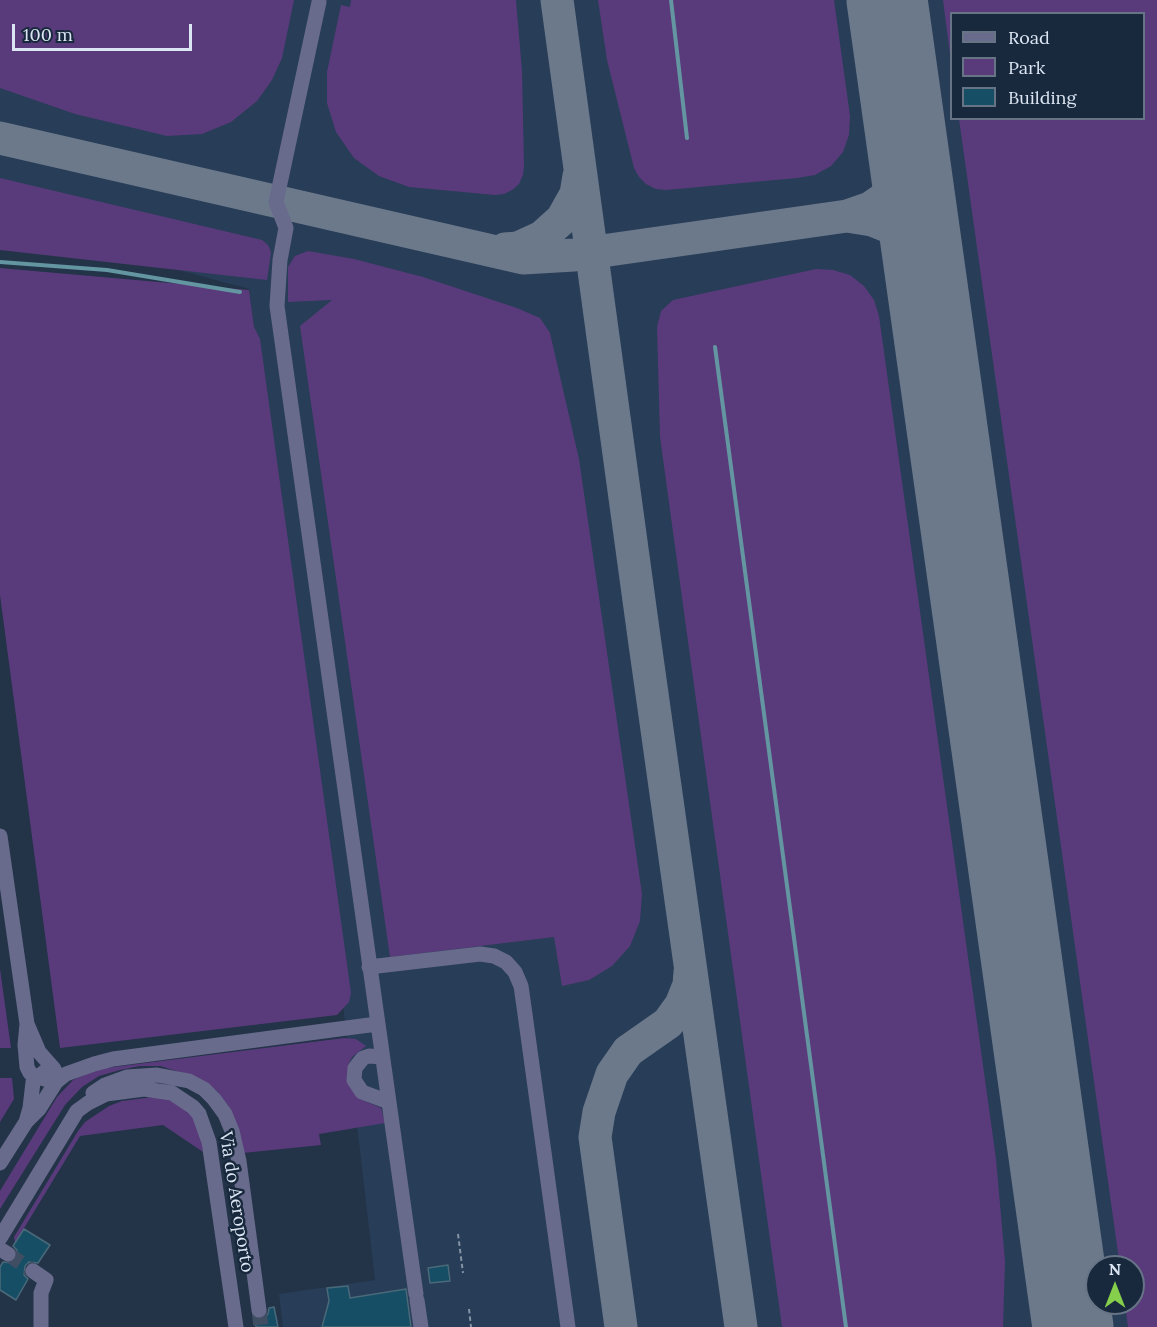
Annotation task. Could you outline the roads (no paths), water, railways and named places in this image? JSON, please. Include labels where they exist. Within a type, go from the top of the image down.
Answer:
[{"type":"street","points":[[319,2],[276,202],[286,228],[280,260],[277,306],[421,1327]]},
{"type":"street","points":[[0,836],[27,1024],[25,1045],[27,1067],[30,1073],[37,1077],[55,1076],[113,1059],[378,1024]]},
{"type":"street","points":[[369,967],[480,954],[494,956],[506,962],[515,972],[521,986],[568,1327]]},
{"type":"street","points":[[27,1024],[39,1052],[55,1076]]},
{"type":"street","points":[[382,1057],[369,1056],[358,1062],[354,1080],[362,1092],[389,1102]]},
{"type":"street","points":[[77,1111],[89,1096],[105,1085],[142,1075],[157,1075],[189,1081],[204,1089],[214,1099],[225,1114],[232,1131],[239,1161],[258,1310]]},
{"type":"street","points":[[0,1163],[26,1122],[39,1109],[55,1076]]},
{"type":"street","points":[[26,1122],[32,1098],[31,1089],[37,1077]]},
{"type":"street","name":"Via do Aeroporto","points":[[0,1238],[77,1111],[88,1102],[106,1094],[144,1089],[172,1093],[193,1107],[199,1114],[209,1142],[236,1327]]},
{"type":"street","points":[[33,1271],[46,1280],[41,1293],[41,1327]]},
{"type":"waterway","points":[[671,0],[687,138]]},
{"type":"waterway","points":[[0,262],[107,270],[240,292]]},
{"type":"waterway","points":[[715,347],[846,1327]]},
{"type":"tunnel","points":[[8,1254],[33,1271]]},
{"type":"tunnel","points":[[259,1310],[261,1327]]}]
